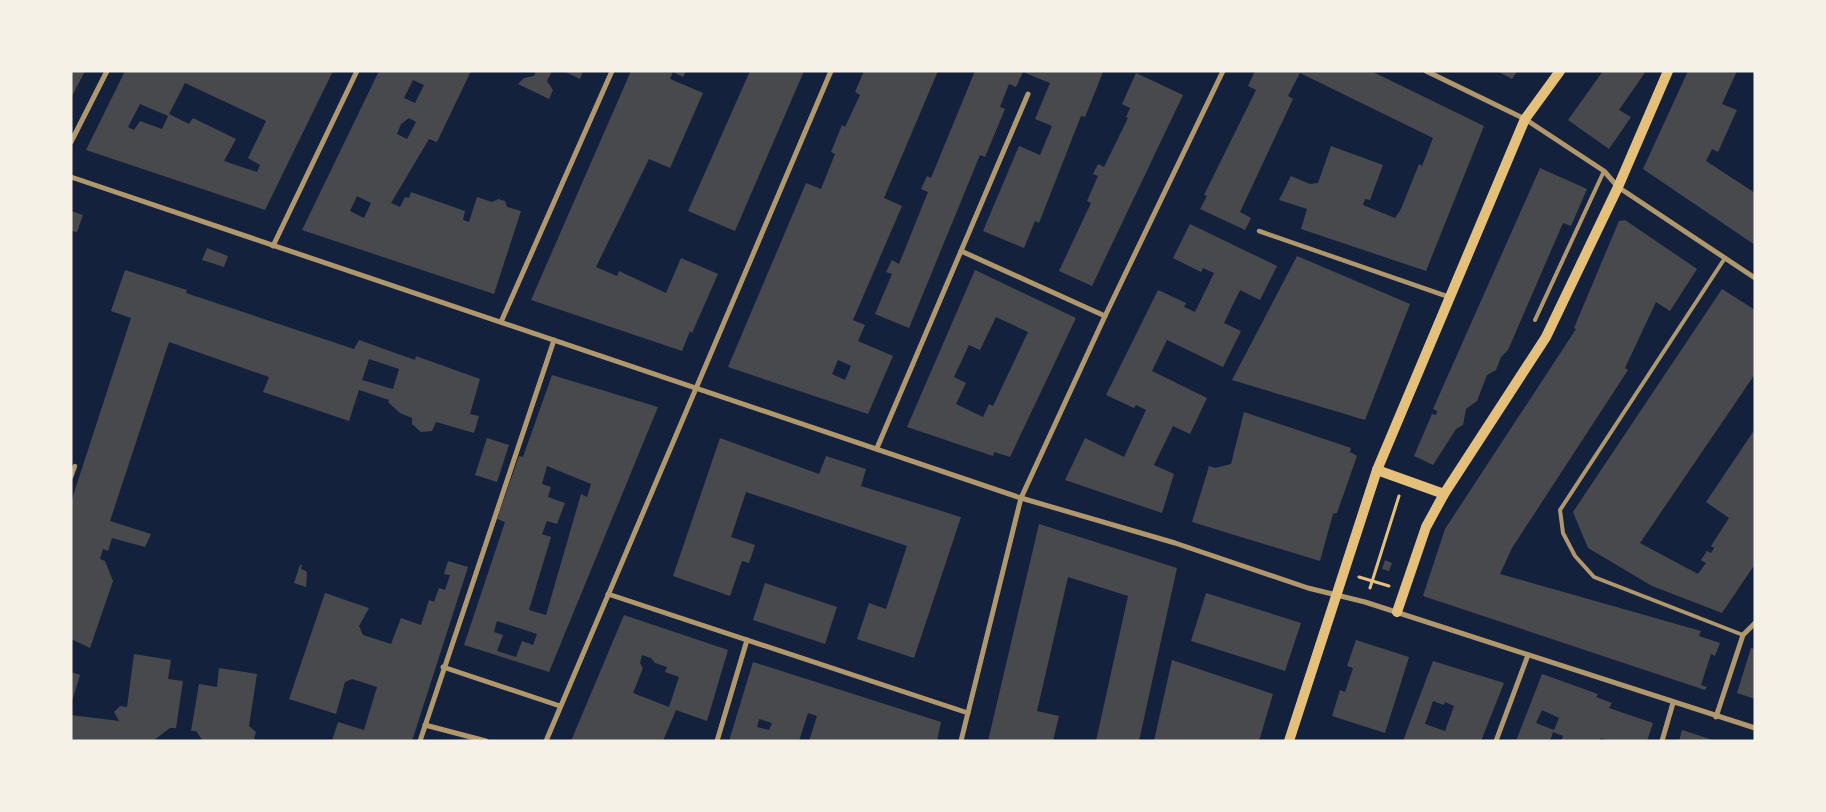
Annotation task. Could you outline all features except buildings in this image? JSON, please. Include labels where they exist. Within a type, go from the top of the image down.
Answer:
[{"type":"main road","points":[[1289,741],[1377,470],[1524,119],[1560,71]]},
{"type":"main road","points":[[1397,612],[1426,527],[1444,494],[1546,337],[1618,187],[1668,71]]},
{"type":"main road","points":[[1377,470],[1444,494]]},
{"type":"street","points":[[71,142],[107,71]]},
{"type":"street","points":[[273,246],[357,71]]},
{"type":"street","points":[[501,322],[612,71]]},
{"type":"street","points":[[546,741],[831,71]]},
{"type":"street","points":[[961,741],[1021,498],[1105,316],[1223,71]]},
{"type":"street","points":[[1426,71],[1524,119],[1604,171],[1618,187],[1755,278]]},
{"type":"street","points":[[878,448],[1028,94]]},
{"type":"street","points":[[71,176],[1021,498],[1175,543],[1308,588],[1337,593],[1716,717],[1755,728]]},
{"type":"street","points":[[1259,231],[1449,297]]},
{"type":"street","points":[[962,251],[1105,316]]},
{"type":"street","points":[[420,741],[443,667],[554,340]]},
{"type":"street","points":[[71,477],[75,466]]},
{"type":"street","points":[[608,594],[968,713]]},
{"type":"street","points":[[1716,717],[1743,635],[1755,623]]},
{"type":"street","points":[[717,741],[748,640]]},
{"type":"street","points":[[1496,741],[1528,655]]},
{"type":"street","points":[[443,667],[560,706]]},
{"type":"street","points":[[1662,741],[1673,703]]},
{"type":"street","points":[[425,725],[486,741]]},
{"type":"lane","points":[[1535,320],[1604,171]]},
{"type":"lane","points":[[1725,258],[1560,510],[1564,533],[1575,556],[1594,577],[1743,635]]},
{"type":"path","points":[[1372,580],[1401,491]]},
{"type":"path","points":[[1344,572],[1392,587]]}]
